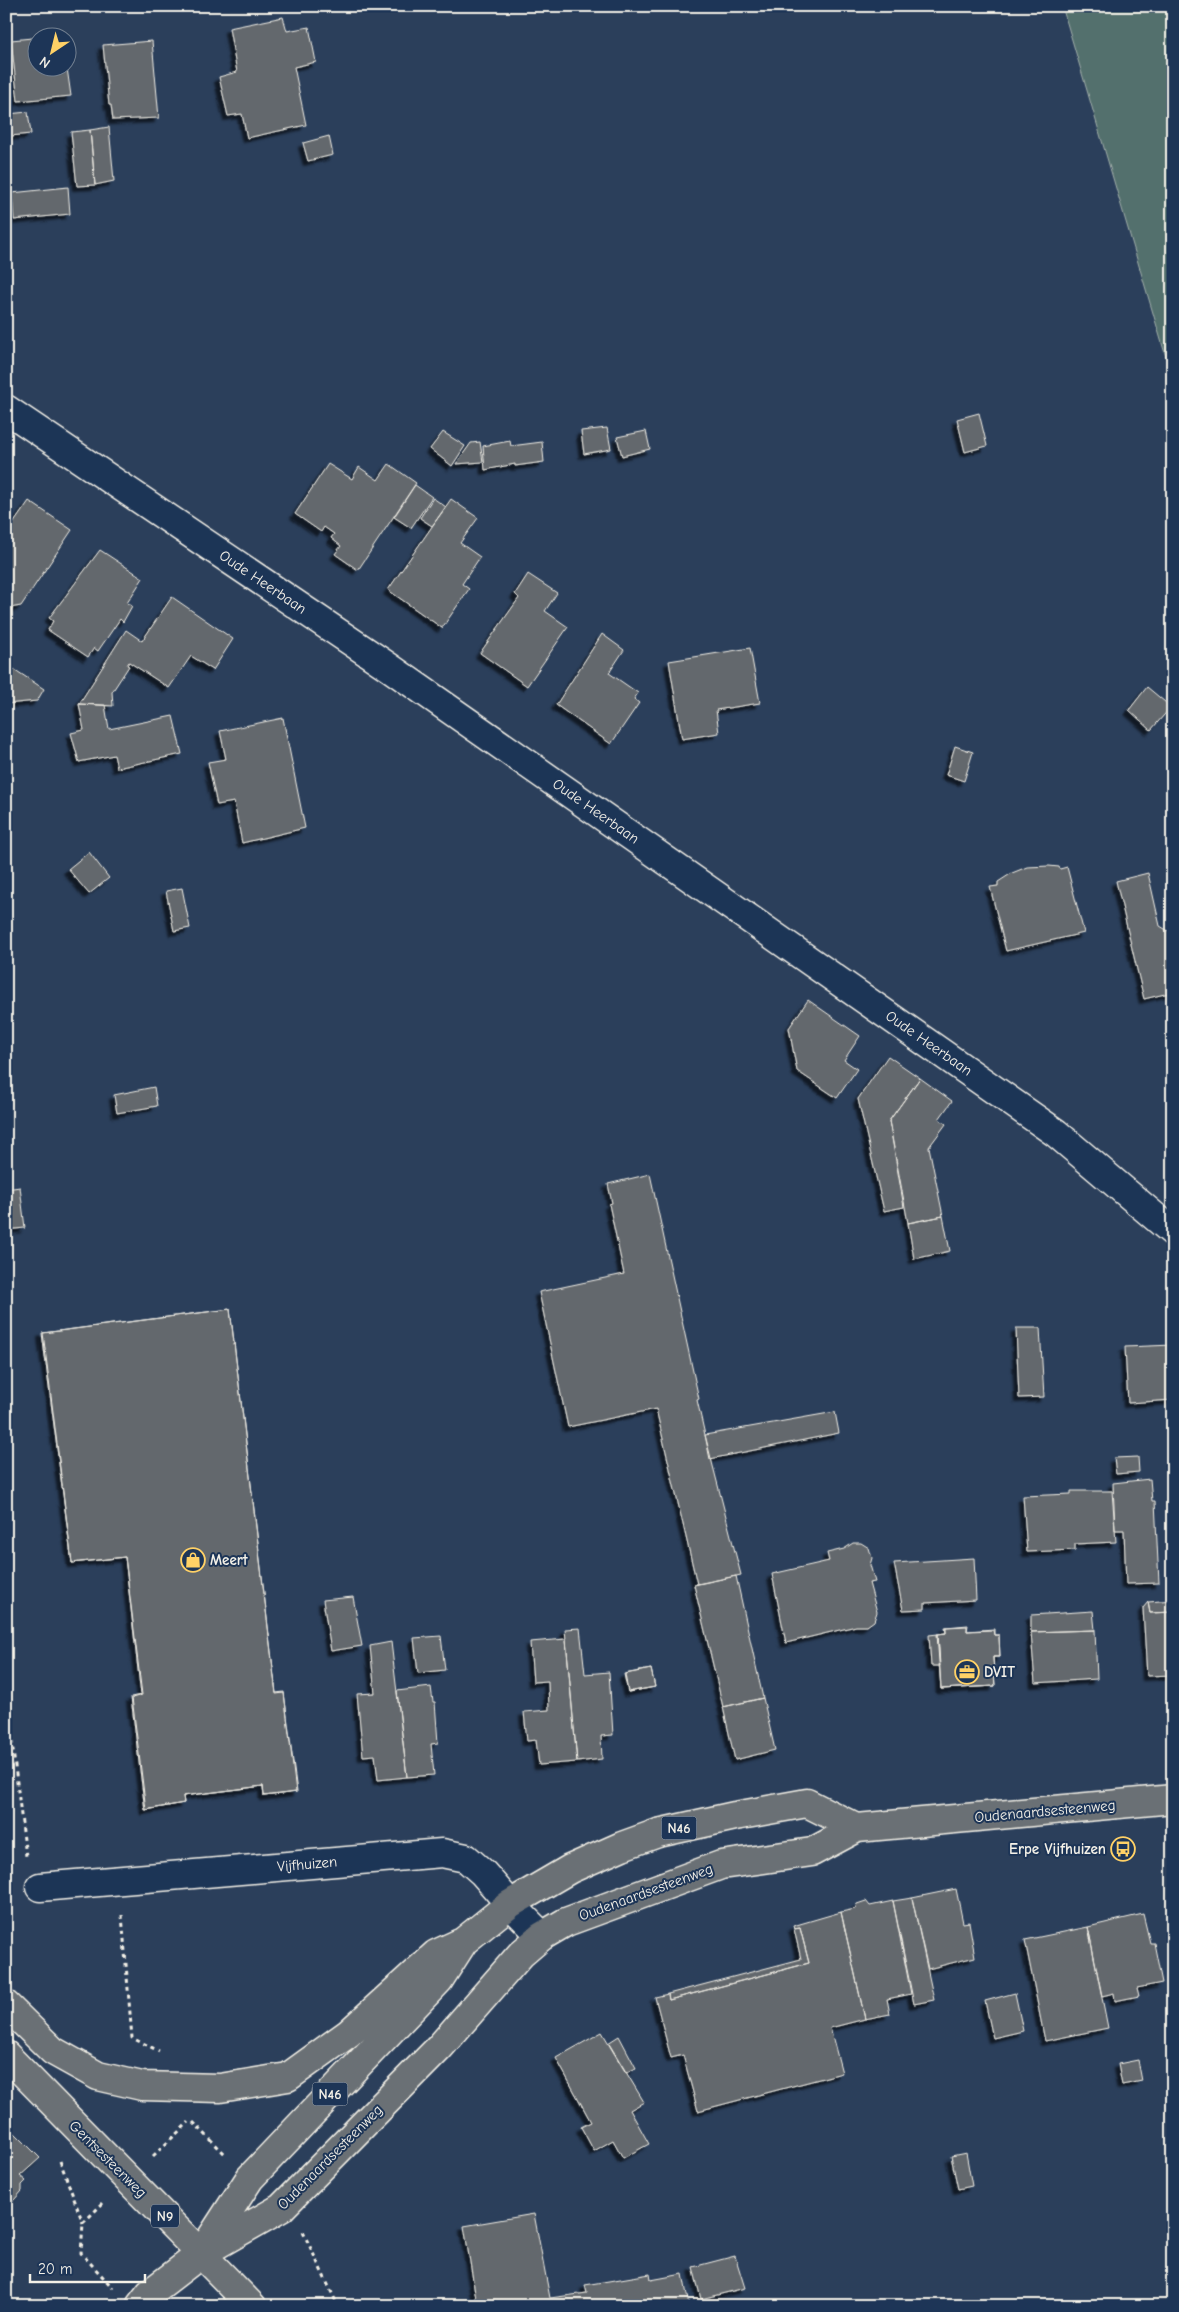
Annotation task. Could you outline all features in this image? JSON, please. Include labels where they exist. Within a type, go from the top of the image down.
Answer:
[{"type":"main road","name":"Oudenaardsesteenweg","points":[[202,2253],[281,2208],[439,2048],[521,1954],[542,1936],[566,1922],[721,1865],[812,1852],[857,1828],[1173,1799]]},
{"type":"main road","name":"N46","points":[[202,2253],[250,2178],[439,1980],[464,1941],[510,1904],[570,1869],[622,1846],[658,1833],[735,1816],[807,1803],[857,1828]]},
{"type":"main road","points":[[6,2005],[53,2051],[98,2076],[142,2086],[220,2088],[288,2077],[349,2033],[436,1954],[464,1941]]},
{"type":"main road","name":"Gentsesteenweg","points":[[6,2055],[252,2306]]},
{"type":"main road","points":[[140,2306],[150,2293],[202,2253]]},
{"type":"street","name":"Oude Heerbaan","points":[[6,409],[389,667],[1032,1116],[1056,1133],[1173,1232]]},
{"type":"street","name":"Vijfhuizen","points":[[34,1876],[119,1880],[442,1853],[466,1858],[483,1873],[542,1936]]},
{"type":"path","points":[[6,1692],[34,1876]]},
{"type":"path","points":[[119,1880],[132,2038],[185,2065],[187,2087]]},
{"type":"green space","points":[[1062,6],[1173,6],[1173,366],[1169,367]]},
{"type":"building","points":[[283,17],[287,31],[309,27],[316,62],[294,67],[306,125],[247,138],[242,114],[228,116],[219,77],[237,72],[229,28]]},
{"type":"building","points":[[28,38],[28,78],[68,78],[71,96],[18,101],[11,40]]},
{"type":"building","points":[[152,41],[159,118],[113,120],[111,105],[109,105],[103,45]]},
{"type":"building","points":[[28,112],[31,134],[10,136],[8,114]]},
{"type":"building","points":[[109,127],[114,181],[95,185],[90,130]]},
{"type":"building","points":[[90,130],[95,185],[77,186],[71,132]]},
{"type":"building","points":[[329,136],[333,155],[308,161],[303,143]]},
{"type":"building","points":[[68,187],[70,214],[14,220],[12,193]]},
{"type":"building","points":[[979,413],[987,446],[965,452],[957,419]]},
{"type":"building","points":[[607,428],[611,449],[584,454],[581,431]]},
{"type":"building","points":[[646,431],[650,449],[622,456],[617,437]]},
{"type":"building","points":[[443,432],[465,446],[452,466],[430,449]]},
{"type":"building","points":[[510,441],[511,446],[542,442],[544,462],[515,466],[515,464],[485,470],[483,446]]},
{"type":"building","points":[[480,442],[483,462],[456,464],[471,443]]},
{"type":"building","points":[[328,464],[352,479],[359,467],[378,480],[389,464],[416,483],[358,570],[335,554],[341,546],[331,538],[334,534],[324,527],[321,532],[295,514]]},
{"type":"building","points":[[415,485],[432,497],[411,528],[394,517]]},
{"type":"building","points":[[433,498],[446,507],[432,526],[420,518]]},
{"type":"building","points":[[451,499],[478,518],[460,543],[480,557],[462,584],[469,589],[442,628],[388,590]]},
{"type":"building","points":[[29,501],[72,530],[21,606],[10,608],[6,606],[6,534]]},
{"type":"building","points":[[100,550],[143,578],[127,603],[132,606],[123,622],[120,619],[98,651],[94,648],[88,657],[48,630],[53,621],[49,618]]},
{"type":"building","points":[[528,574],[557,593],[545,611],[568,627],[527,686],[480,653],[519,598],[515,594]]},
{"type":"building","points":[[172,597],[233,639],[213,670],[191,656],[169,688],[129,662],[127,665],[129,666],[112,692],[113,706],[79,704],[126,630],[142,641]]},
{"type":"building","points":[[602,634],[624,650],[609,673],[638,693],[634,699],[639,703],[611,744],[556,705]]},
{"type":"building","points":[[750,648],[760,703],[716,710],[719,733],[682,739],[669,661]]},
{"type":"building","points":[[6,664],[44,689],[37,701],[6,704]]},
{"type":"building","points":[[1147,687],[1171,707],[1151,730],[1129,710]]},
{"type":"building","points":[[79,704],[105,705],[109,729],[173,716],[182,754],[117,768],[114,755],[79,762],[71,733],[84,730]]},
{"type":"building","points":[[283,718],[305,828],[242,843],[234,802],[217,805],[208,762],[226,759],[220,731]]},
{"type":"building","points":[[955,746],[973,752],[964,781],[946,775]]},
{"type":"building","points":[[89,852],[109,878],[89,894],[68,869]]},
{"type":"building","points":[[1027,867],[1059,867],[1060,869],[1067,867],[1084,933],[1006,951],[990,887],[998,886],[998,882],[1012,873]]},
{"type":"building","points":[[1148,873],[1160,926],[1170,932],[1173,931],[1173,992],[1144,999],[1116,881]]},
{"type":"building","points":[[182,888],[190,928],[174,931],[166,891]]},
{"type":"building","points":[[808,1000],[860,1036],[844,1060],[857,1069],[837,1098],[797,1071],[789,1028]]},
{"type":"building","points":[[888,1056],[920,1078],[889,1121],[904,1207],[884,1211],[858,1099]]},
{"type":"building","points":[[920,1078],[952,1101],[939,1119],[946,1124],[929,1147],[943,1216],[908,1223],[889,1121]]},
{"type":"building","points":[[154,1087],[157,1106],[117,1113],[114,1095]]},
{"type":"building","points":[[650,1174],[699,1399],[697,1400],[741,1575],[697,1584],[656,1409],[568,1427],[539,1292],[624,1274],[609,1204],[612,1203],[608,1184]]},
{"type":"building","points":[[20,1187],[25,1228],[6,1230],[6,1189]]},
{"type":"building","points":[[943,1216],[950,1251],[914,1259],[908,1223]]},
{"type":"building","name":"Meert","points":[[230,1309],[276,1693],[284,1692],[296,1792],[264,1796],[263,1786],[183,1796],[184,1803],[145,1810],[131,1697],[141,1695],[125,1557],[72,1563],[42,1333]]},
{"type":"building","name":"Meert","points":[[230,1309],[276,1694],[284,1693],[297,1792],[264,1796],[263,1786],[183,1796],[184,1803],[146,1810],[132,1698],[142,1695],[125,1557],[72,1563],[43,1333]]},
{"type":"building","points":[[1016,1328],[1040,1328],[1044,1397],[1019,1398]]},
{"type":"building","points":[[1173,1345],[1173,1400],[1128,1403],[1125,1347]]},
{"type":"building","points":[[835,1412],[839,1433],[710,1459],[705,1435]]},
{"type":"building","points":[[1138,1457],[1139,1472],[1116,1474],[1114,1458]]},
{"type":"building","points":[[1150,1479],[1152,1501],[1155,1501],[1159,1583],[1126,1584],[1124,1530],[1115,1530],[1113,1483]]},
{"type":"building","points":[[1071,1491],[1112,1491],[1116,1542],[1075,1544],[1075,1550],[1027,1552],[1023,1496],[1071,1494]]},
{"type":"building","points":[[853,1543],[861,1543],[869,1548],[872,1558],[870,1565],[875,1582],[869,1583],[877,1612],[874,1621],[867,1626],[856,1626],[786,1643],[772,1574],[829,1561],[827,1553],[844,1549]]},
{"type":"building","points":[[974,1558],[976,1600],[925,1603],[925,1609],[903,1610],[894,1563]]},
{"type":"building","points":[[736,1576],[763,1698],[723,1707],[694,1585]]},
{"type":"building","points":[[353,1597],[362,1646],[331,1651],[323,1600]]},
{"type":"building","points":[[1173,1600],[1173,1612],[1150,1613],[1148,1602]]},
{"type":"building","points":[[1148,1602],[1150,1613],[1173,1612],[1173,1675],[1147,1676],[1143,1608]]},
{"type":"building","points":[[1093,1611],[1095,1630],[1031,1632],[1031,1615]]},
{"type":"building","name":"DVIT","points":[[968,1625],[967,1631],[994,1629],[994,1635],[999,1635],[1000,1657],[993,1657],[995,1686],[941,1689],[938,1634],[946,1633],[946,1627]]},
{"type":"building","name":"DVIT","points":[[967,1626],[967,1631],[993,1630],[994,1635],[999,1635],[1000,1657],[993,1657],[995,1686],[941,1689],[937,1634],[946,1633],[945,1627]]},
{"type":"building","points":[[580,1628],[585,1674],[609,1672],[613,1735],[601,1736],[602,1759],[577,1762],[565,1629]]},
{"type":"building","points":[[1095,1630],[1097,1679],[1035,1683],[1031,1632]]},
{"type":"building","points":[[938,1634],[940,1666],[931,1666],[929,1635]]},
{"type":"building","points":[[441,1636],[445,1670],[418,1673],[414,1638]]},
{"type":"building","points":[[566,1639],[577,1762],[539,1765],[536,1740],[527,1741],[524,1712],[549,1710],[548,1681],[533,1682],[530,1642]]},
{"type":"building","points":[[391,1642],[407,1777],[378,1780],[375,1755],[363,1756],[357,1694],[375,1693],[370,1646]]},
{"type":"building","points":[[651,1669],[655,1687],[628,1692],[625,1674]]},
{"type":"building","points":[[651,1669],[655,1687],[628,1692],[624,1674]]},
{"type":"building","points":[[431,1687],[433,1702],[435,1702],[438,1743],[431,1744],[434,1775],[407,1777],[397,1691]]},
{"type":"building","points":[[763,1698],[775,1750],[735,1760],[723,1707]]},
{"type":"building","points":[[956,1889],[963,1923],[969,1922],[975,1957],[928,1969],[912,1898]]},
{"type":"building","points":[[912,1898],[934,2000],[914,2004],[893,1901]]},
{"type":"building","points":[[866,1901],[870,1906],[893,1901],[911,1994],[887,1999],[890,2014],[865,2019],[841,1912],[855,1909],[857,1904]]},
{"type":"building","points":[[841,1912],[865,2019],[830,2028],[842,2073],[698,2111],[683,2055],[671,2058],[655,1997],[668,1994],[669,2000],[809,1963],[800,1928],[794,1929],[793,1926]]},
{"type":"building","points":[[1143,1914],[1150,1943],[1154,1943],[1162,1983],[1137,1988],[1139,1996],[1115,2001],[1114,1993],[1102,1996],[1088,1927]]},
{"type":"building","points":[[1088,1927],[1108,2028],[1045,2041],[1025,1940]]},
{"type":"building","points":[[800,1928],[809,1963],[669,2000],[668,1994],[801,1959],[794,1929]]},
{"type":"building","points":[[1015,1993],[1023,2031],[993,2038],[985,2001]]},
{"type":"building","points":[[602,2032],[644,2102],[630,2110],[649,2144],[623,2158],[613,2140],[594,2151],[581,2127],[591,2122],[556,2058]]},
{"type":"building","points":[[619,2036],[636,2068],[626,2073],[608,2043]]},
{"type":"building","points":[[1138,2060],[1142,2081],[1122,2085],[1118,2064]]},
{"type":"building","points":[[6,2124],[40,2158],[20,2176],[26,2181],[22,2185],[22,2191],[14,2200],[6,2201]]},
{"type":"building","points":[[966,2153],[972,2186],[958,2189],[951,2156]]},
{"type":"building","points":[[534,2214],[550,2298],[587,2293],[585,2285],[650,2274],[651,2280],[683,2274],[689,2306],[477,2304],[464,2226]]},
{"type":"building","points":[[735,2256],[745,2288],[701,2299],[693,2267]]},
{"type":"place","name":"Meert","points":[[193,1560]]},
{"type":"place","name":"DVIT","points":[[967,1672]]},
{"type":"place","name":"Erpe Vijfhuizen","points":[[1123,1849]]}]
